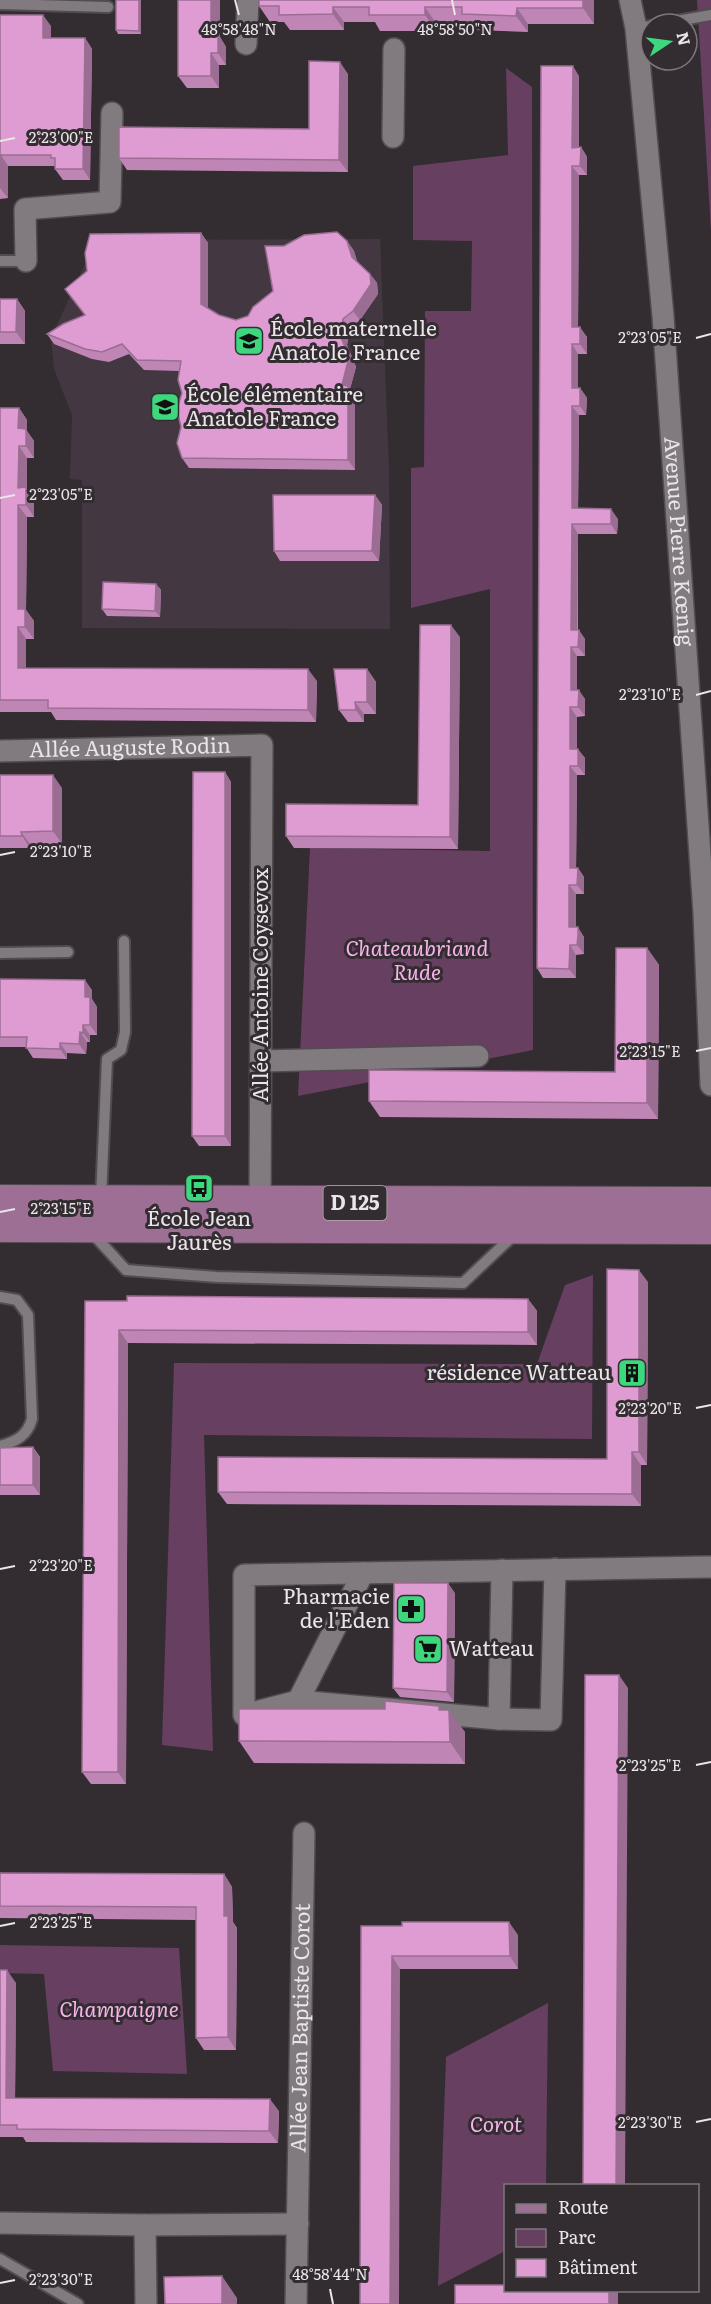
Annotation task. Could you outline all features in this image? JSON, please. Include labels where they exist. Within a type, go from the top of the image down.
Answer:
[{"type":"main road","name":"D 125","points":[[0,1201],[94,1214]]},
{"type":"main road","name":"D 125","points":[[0,1226],[94,1214],[260,1214],[711,1203]]},
{"type":"main road","name":"D 125","points":[[260,1214],[523,1227],[711,1228]]},
{"type":"street","points":[[246,44],[248,0]]},
{"type":"street","name":"Avenue Pierre Kœnig","points":[[630,0],[639,17]]},
{"type":"street","points":[[393,137],[394,49]]},
{"type":"street","name":"Avenue Pierre Kœnig","points":[[647,72],[704,913],[711,1085]]},
{"type":"street","points":[[26,261],[25,208],[110,202],[112,113]]},
{"type":"street","name":"Allée Auguste Rodin","points":[[0,751],[262,745]]},
{"type":"street","name":"Allée Antoine Coysevox","points":[[260,1214],[262,745]]},
{"type":"street","points":[[261,1061],[478,1056]]},
{"type":"street","points":[[555,1569],[551,1720],[499,1719],[298,1701],[244,1715],[243,1575],[555,1569],[711,1567]]},
{"type":"street","points":[[499,1719],[502,1570]]},
{"type":"street","points":[[298,1701],[363,1573]]},
{"type":"street","name":"Allée Jean Baptiste Corot","points":[[296,2304],[304,1833]]},
{"type":"street","points":[[0,2223],[298,2224]]},
{"type":"street","points":[[145,2225],[146,2304]]},
{"type":"lane","points":[[0,4],[108,7]]},
{"type":"lane","points":[[0,261],[26,261]]},
{"type":"lane","points":[[124,941],[125,1032],[121,1050],[107,1059],[94,1214],[126,1270],[217,1277],[463,1283],[523,1227]]},
{"type":"lane","points":[[0,953],[68,952]]},
{"type":"lane","points":[[0,1297],[17,1300],[28,1315],[32,1419],[28,1431],[15,1442],[0,1446]]},
{"type":"lane","points":[[0,2259],[78,2304]]},
{"type":"shaded area","points":[[380,239],[389,472],[390,629],[82,628],[82,480],[70,479],[72,415],[54,369],[51,338],[96,240]]},
{"type":"green space","points":[[697,0],[711,0],[711,232],[699,12]]},
{"type":"green space","name":"Chateaubriand Rude","points":[[506,68],[532,87],[533,1050],[298,1096],[310,848],[490,851],[490,589],[411,608],[411,468],[424,467],[425,311],[471,311],[472,241],[413,240],[413,166],[508,155]]},
{"type":"green space","points":[[593,1275],[592,1439],[204,1435],[213,1751],[162,1745],[174,1363],[537,1364],[565,1285]]},
{"type":"green space","name":"Champaigne","points":[[0,1945],[179,1948],[187,2074],[53,2071],[44,1974],[0,1973]]},
{"type":"green space","name":"Corot","points":[[548,2003],[546,2184],[504,2184],[504,2252],[438,2286],[446,2057]]},
{"type":"building","points":[[116,0],[139,0],[139,31],[116,30]]},
{"type":"building","points":[[178,0],[211,0],[211,34],[218,34],[218,53],[211,53],[211,76],[178,76]]},
{"type":"building","points":[[259,0],[583,0],[583,8],[517,8],[516,16],[462,14],[462,7],[425,7],[425,15],[369,15],[369,7],[333,7],[333,14],[279,15],[279,6],[259,6]]},
{"type":"building","points":[[0,15],[43,15],[43,38],[85,38],[83,169],[55,169],[55,158],[51,158],[51,155],[1,155],[0,188]]},
{"type":"building","points":[[309,61],[340,62],[339,160],[119,158],[119,127],[309,129]]},
{"type":"building","points":[[541,66],[573,66],[572,148],[581,147],[580,166],[572,166],[572,327],[580,327],[580,344],[572,344],[572,388],[580,388],[580,406],[572,406],[572,508],[611,509],[611,524],[572,524],[571,630],[579,630],[578,647],[571,647],[571,690],[579,690],[578,707],[570,707],[570,749],[578,749],[578,766],[570,766],[570,868],[578,868],[577,885],[569,885],[569,927],[578,927],[578,936],[577,945],[570,945],[569,969],[537,968]]},
{"type":"building","points":[[337,232],[347,241],[352,257],[370,274],[371,284],[353,311],[343,319],[340,335],[349,357],[342,385],[348,386],[348,460],[182,458],[177,443],[181,427],[177,409],[182,393],[178,380],[181,361],[137,360],[122,344],[102,352],[85,349],[47,334],[85,315],[65,289],[87,271],[85,253],[90,234],[201,233],[201,304],[219,315],[236,320],[248,316],[253,307],[273,291],[265,246],[284,246],[304,235]]},
{"type":"building","points":[[0,299],[17,299],[16,332],[0,332]]},
{"type":"building","points":[[0,408],[19,408],[18,428],[26,429],[26,446],[19,446],[18,488],[26,487],[26,505],[18,505],[18,609],[25,609],[25,627],[18,627],[18,668],[308,669],[308,710],[48,708],[48,700],[0,700]]},
{"type":"building","points":[[273,495],[375,495],[372,551],[274,551]]},
{"type":"building","points":[[103,582],[156,584],[155,611],[102,609]]},
{"type":"building","points":[[420,625],[451,625],[450,837],[286,836],[286,804],[418,805]]},
{"type":"building","points":[[334,669],[367,669],[367,702],[355,702],[356,710],[339,710]]},
{"type":"building","points":[[193,772],[225,772],[225,1136],[192,1136]]},
{"type":"building","points":[[0,775],[53,775],[53,831],[21,832],[22,836],[0,836]]},
{"type":"building","points":[[616,948],[647,948],[647,1103],[369,1101],[369,1070],[615,1072]]},
{"type":"building","points":[[0,979],[85,980],[85,997],[90,997],[90,1025],[83,1025],[79,1044],[60,1043],[60,1049],[26,1048],[27,1037],[0,1037]]},
{"type":"building","name":"résidence Watteau","points":[[607,1269],[639,1270],[639,1452],[632,1452],[632,1494],[218,1492],[218,1457],[607,1459]]},
{"type":"building","points":[[127,1296],[528,1299],[528,1332],[119,1330],[118,1772],[82,1772],[85,1301],[127,1301]]},
{"type":"building","points":[[33,1447],[33,1485],[0,1485],[0,1448]]},
{"type":"building","name":"Watteau","points":[[394,1583],[448,1583],[447,1692],[393,1688]]},
{"type":"building","points":[[585,1675],[619,1675],[616,2184],[583,2184]]},
{"type":"building","points":[[385,1701],[439,1706],[439,1710],[449,1710],[450,1742],[239,1741],[239,1709],[385,1709]]},
{"type":"building","points":[[0,1873],[224,1874],[224,1916],[228,1916],[228,2037],[196,2038],[196,1907],[0,1906]]},
{"type":"building","points":[[402,1922],[509,1922],[510,1956],[392,1956],[390,2304],[360,2304],[361,1926],[402,1926]]},
{"type":"building","points":[[0,1970],[7,1970],[6,2098],[270,2099],[269,2131],[17,2129],[17,2125],[0,2125]]},
{"type":"building","points":[[222,2276],[222,2304],[165,2304],[164,2277]]},
{"type":"building","points":[[455,2285],[504,2285],[504,2292],[609,2292],[609,2304],[455,2304]]},
{"type":"place","name":"École maternelle Anatole France","points":[[249,341]]},
{"type":"place","name":"École élémentaire Anatole France","points":[[165,407]]},
{"type":"place","name":"École Jean Jaurès","points":[[199,1188]]},
{"type":"place","name":"résidence Watteau","points":[[632,1373]]},
{"type":"place","name":"Pharmacie de l'Eden","points":[[411,1609]]},
{"type":"place","name":"Watteau","points":[[428,1649]]}]
